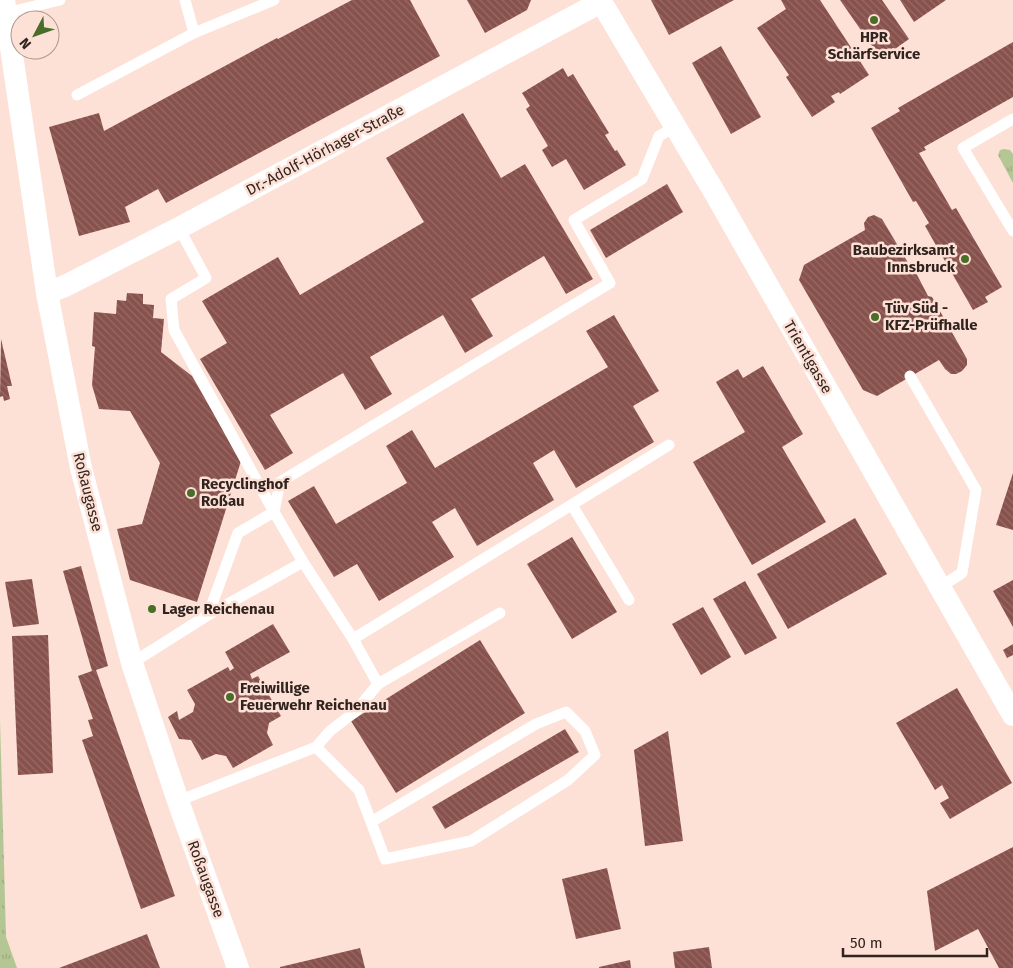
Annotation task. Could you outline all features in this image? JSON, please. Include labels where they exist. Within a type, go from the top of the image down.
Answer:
[{"type":"street","name":"Trientlgasse","points":[[601,1],[716,195],[1013,716]]},
{"type":"street","name":"Dr.-Adolf-Hörhager-Straße","points":[[47,292],[65,286],[179,228],[601,1]]},
{"type":"street","name":"Roßaugasse","points":[[5,6],[47,292],[81,468],[132,662],[178,801],[238,968]]},
{"type":"lane","points":[[5,6],[60,0]]},
{"type":"lane","points":[[185,0],[194,33]]},
{"type":"lane","points":[[77,95],[194,33],[274,0]]},
{"type":"lane","points":[[1013,118],[963,148],[1013,232]]},
{"type":"lane","points":[[208,615],[238,533],[274,512],[280,482],[610,283],[574,220],[642,178],[659,136],[675,126]]},
{"type":"lane","points":[[179,228],[206,278],[171,299],[174,330],[274,512],[303,562],[353,639],[378,684]]},
{"type":"lane","points":[[910,376],[976,490],[962,572],[940,586]]},
{"type":"lane","points":[[353,639],[668,445]]},
{"type":"lane","points":[[572,505],[629,600]]},
{"type":"lane","points":[[132,662],[208,615],[303,562]]},
{"type":"lane","points":[[178,801],[316,747],[330,731],[356,711],[378,684],[500,613]]},
{"type":"lane","points":[[316,747],[359,790],[371,822],[385,859],[471,840],[568,780],[595,755],[585,731],[566,712],[536,724],[371,822]]},
{"type":"green space","points":[[1000,150],[1010,150],[1013,154],[1013,183],[998,155]]},
{"type":"green space","points":[[0,719],[6,937],[17,968],[0,968]]},
{"type":"building","points":[[352,0],[410,0],[440,56],[166,203],[158,189],[125,207],[130,222],[79,236],[49,127],[99,113],[104,131]]},
{"type":"building","points":[[467,0],[531,0],[527,10],[485,33]]},
{"type":"building","points":[[651,0],[734,0],[669,35]]},
{"type":"building","points":[[781,0],[820,0],[869,75],[840,94],[839,92],[831,96],[835,102],[812,117],[786,77],[789,75],[757,28],[786,9]]},
{"type":"building","name":"HPR Schärfservice","points":[[840,0],[882,0],[909,39],[881,59]]},
{"type":"building","points":[[900,0],[946,0],[914,22]]},
{"type":"building","points":[[1013,42],[1013,97],[924,147],[926,150],[919,153],[952,210],[956,208],[1002,287],[985,297],[988,302],[973,310],[925,226],[929,223],[916,201],[913,202],[871,128],[900,111],[898,108]]},
{"type":"building","points":[[721,46],[761,117],[731,134],[692,63]]},
{"type":"building","points":[[563,68],[568,77],[573,74],[609,133],[605,135],[626,165],[584,190],[566,159],[552,167],[542,150],[548,146],[526,109],[530,106],[522,93]]},
{"type":"building","points":[[463,113],[501,178],[525,164],[593,279],[566,294],[544,256],[471,299],[493,336],[465,353],[443,315],[370,357],[392,394],[365,410],[343,373],[270,415],[293,453],[265,470],[200,359],[227,343],[202,301],[278,257],[300,295],[424,222],[386,158]]},
{"type":"building","points":[[667,184],[683,212],[606,258],[590,230]]},
{"type":"building","name":"Tüv Süd - KFZ-Prüfhalle","points":[[874,215],[882,219],[910,266],[913,267],[928,296],[932,297],[967,359],[967,365],[956,374],[951,374],[939,360],[877,396],[863,390],[799,280],[804,265],[865,230],[864,223],[868,217]]},
{"type":"building","name":"Recyclinghof Roßau","points":[[127,293],[143,294],[143,304],[154,305],[153,318],[164,319],[161,352],[192,376],[241,461],[197,602],[130,580],[117,529],[142,524],[160,463],[130,411],[99,409],[92,385],[95,347],[92,346],[94,312],[116,314],[117,300],[126,301]]},
{"type":"building","points":[[614,315],[659,391],[633,406],[654,442],[576,488],[554,450],[533,463],[554,500],[477,546],[455,508],[432,522],[454,557],[379,601],[357,564],[334,577],[288,501],[314,486],[336,524],[407,483],[386,446],[412,430],[435,468],[608,367],[586,331]]},
{"type":"building","points":[[1,339],[12,386],[7,386],[10,399],[4,401],[3,396],[0,397]]},
{"type":"building","points":[[763,366],[803,434],[782,447],[826,522],[752,565],[693,462],[745,432],[716,382],[738,369],[743,378]]},
{"type":"building","points":[[1013,473],[1013,530],[996,525]]},
{"type":"building","points":[[855,518],[887,574],[788,629],[757,574]]},
{"type":"building","points":[[572,537],[617,612],[572,639],[527,564]]},
{"type":"building","points":[[81,566],[108,666],[96,670],[175,896],[141,909],[82,740],[93,736],[88,720],[93,719],[78,676],[92,671],[63,571]]},
{"type":"building","points":[[32,579],[39,624],[13,627],[5,582]]},
{"type":"building","points":[[1013,580],[1013,627],[993,591]]},
{"type":"building","points":[[745,581],[777,638],[745,655],[713,599]]},
{"type":"building","points":[[703,607],[731,657],[701,675],[672,624]]},
{"type":"building","name":"Freiwillige Feuerwehr Reichenau","points":[[273,624],[290,652],[250,674],[252,679],[258,676],[281,716],[269,723],[267,733],[273,745],[233,768],[226,756],[216,754],[202,760],[191,740],[179,739],[168,717],[177,711],[179,720],[193,712],[195,704],[187,690],[228,667],[230,671],[234,668],[225,652]]},
{"type":"building","points":[[48,635],[53,773],[18,775],[12,636]]},
{"type":"building","points":[[480,640],[525,713],[396,793],[351,721]]},
{"type":"building","points":[[1013,644],[1013,655],[1007,658],[1003,650]]},
{"type":"building","points":[[957,688],[1012,783],[950,819],[940,803],[949,798],[942,785],[935,790],[896,723]]},
{"type":"building","points":[[565,729],[579,752],[445,829],[432,807]]},
{"type":"building","points":[[668,731],[683,841],[645,846],[634,750]]},
{"type":"building","points":[[1013,847],[1013,968],[999,968],[978,929],[935,951],[927,891]]},
{"type":"building","points":[[607,868],[621,929],[576,939],[562,879]]},
{"type":"building","points":[[147,934],[160,968],[59,968],[88,957]]},
{"type":"building","points":[[709,947],[712,968],[675,968],[673,952]]},
{"type":"building","points":[[360,948],[365,968],[280,968],[280,967]]},
{"type":"building","points":[[630,960],[631,968],[599,968],[599,967]]},
{"type":"place","name":"HPR Schärfservice","points":[[874,20]]},
{"type":"place","name":"Baubezirksamt Innsbruck","points":[[965,259]]},
{"type":"place","name":"Tüv Süd - KFZ-Prüfhalle","points":[[875,317]]},
{"type":"place","name":"Recyclinghof Roßau","points":[[191,493]]},
{"type":"place","name":"Lager Reichenau","points":[[152,609]]},
{"type":"place","name":"Freiwillige Feuerwehr Reichenau","points":[[230,697]]}]
